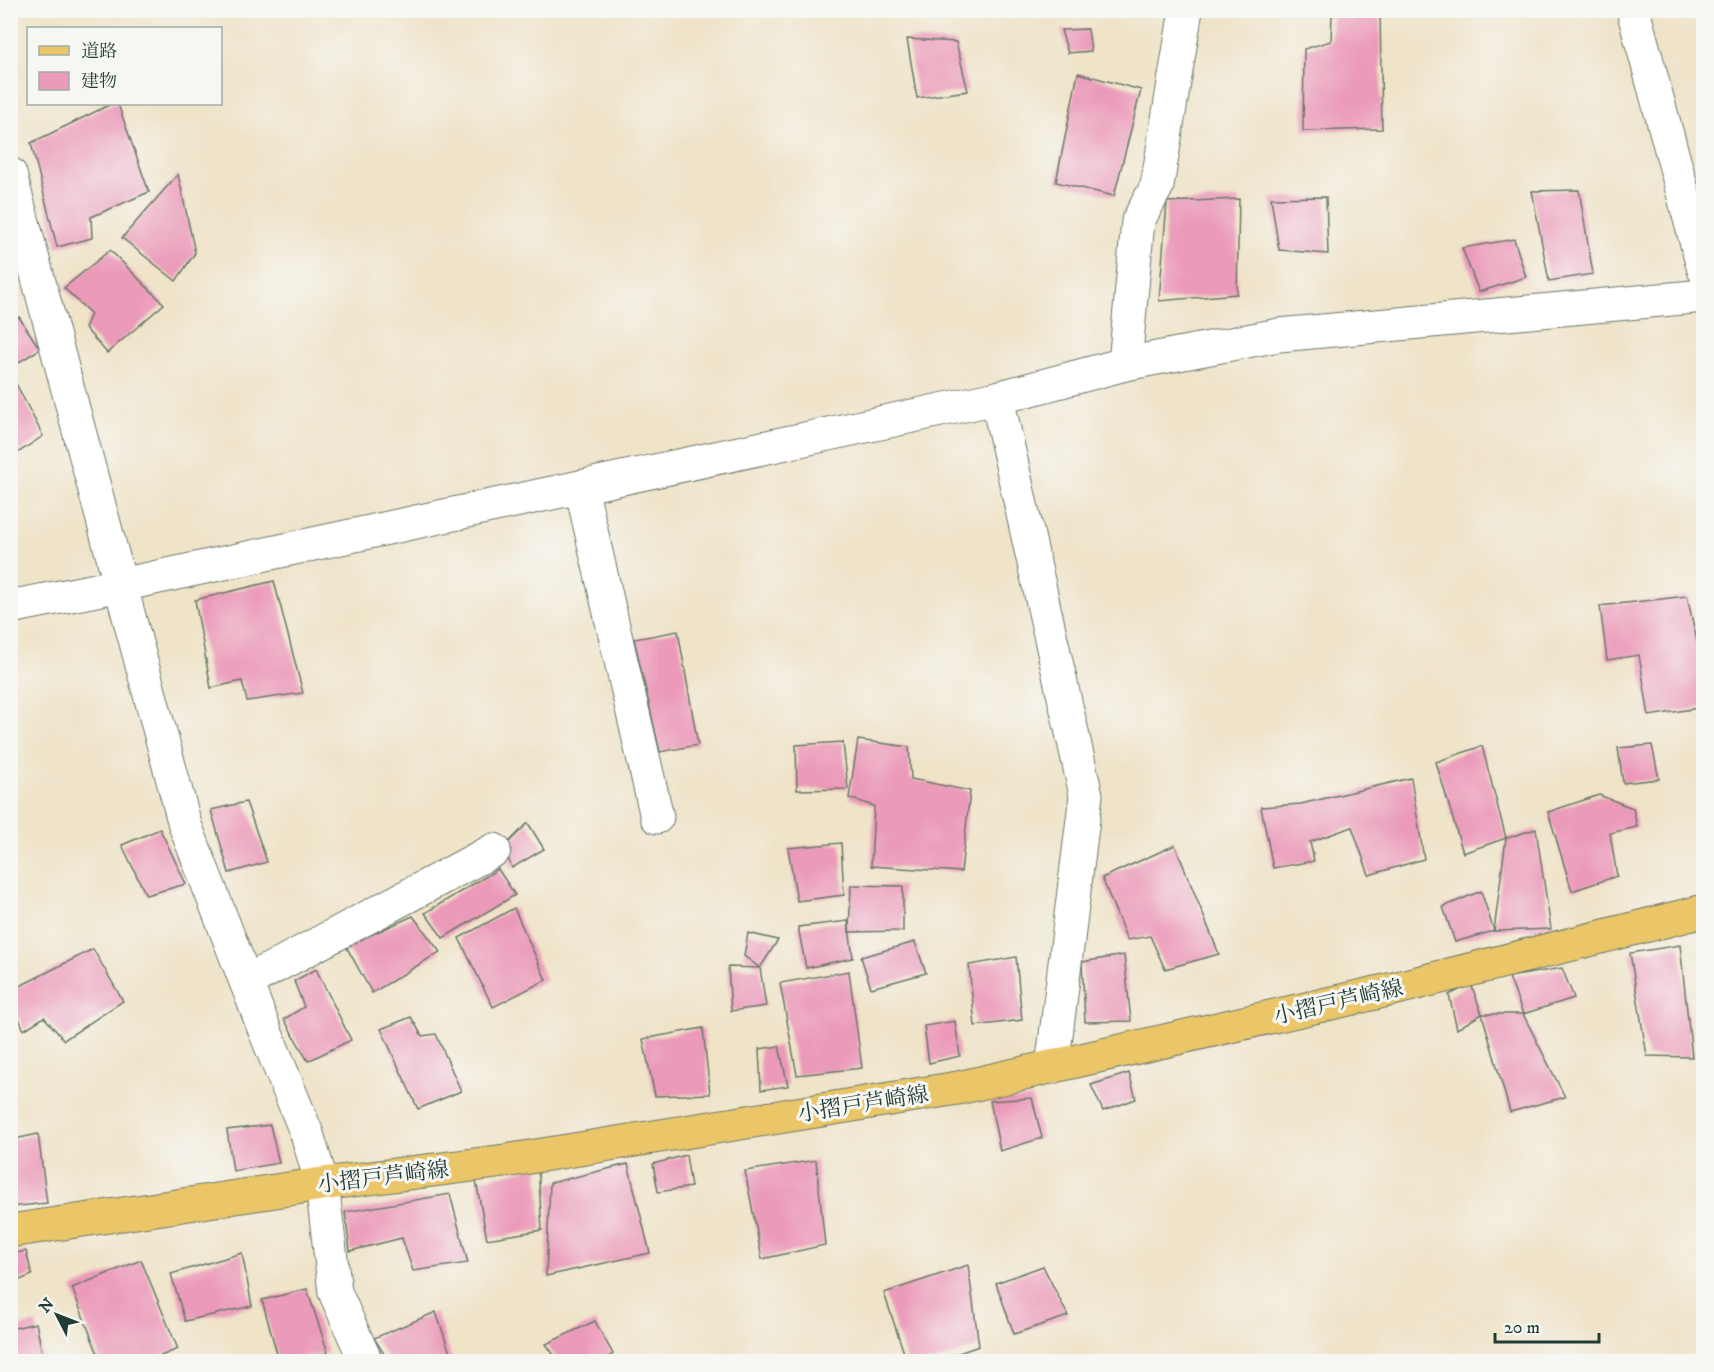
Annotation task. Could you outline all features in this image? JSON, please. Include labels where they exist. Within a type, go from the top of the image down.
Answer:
[{"type":"main road","name":"小摺戸芦崎線","points":[[10,1231],[322,1184],[528,1157],[958,1088],[1381,992],[1704,911]]},
{"type":"street","points":[[1125,364],[1138,221],[1157,186],[1186,10]]},
{"type":"street","points":[[1633,10],[1704,270]]},
{"type":"street","points":[[10,174],[185,825],[307,1134],[322,1184],[335,1292],[366,1362]]},
{"type":"street","points":[[10,607],[997,398],[1125,364],[1279,335],[1704,297]]},
{"type":"street","points":[[997,398],[1086,795],[1052,1067]]},
{"type":"street","points":[[581,487],[657,817]]},
{"type":"street","points":[[246,982],[494,850]]},
{"type":"building","points":[[933,10],[953,10],[953,11],[935,18]]},
{"type":"building","points":[[1380,11],[1382,129],[1303,131],[1304,49],[1331,41],[1332,15]]},
{"type":"building","points":[[1088,29],[1091,51],[1068,53],[1061,30]]},
{"type":"building","points":[[907,39],[956,42],[968,91],[917,98]]},
{"type":"building","points":[[1078,73],[1141,90],[1114,196],[1056,182]]},
{"type":"building","points":[[109,105],[118,105],[149,192],[91,217],[92,238],[57,247],[31,143]]},
{"type":"building","points":[[178,174],[195,253],[176,281],[122,238]]},
{"type":"building","points":[[1579,190],[1593,274],[1549,281],[1532,191]]},
{"type":"building","points":[[1326,197],[1328,254],[1279,250],[1271,198]]},
{"type":"building","points":[[1239,199],[1237,294],[1159,301],[1167,202]]},
{"type":"building","points":[[1514,239],[1526,277],[1479,292],[1462,248]]},
{"type":"building","points":[[110,250],[164,304],[107,353],[85,328],[91,314],[64,288]]},
{"type":"building","points":[[19,317],[40,349],[10,368],[10,323]]},
{"type":"building","points":[[10,372],[43,436],[10,458]]},
{"type":"building","points":[[274,581],[303,693],[247,701],[242,681],[211,688],[195,600]]},
{"type":"building","points":[[1687,596],[1704,673],[1704,707],[1649,716],[1639,655],[1607,660],[1600,606]]},
{"type":"building","points":[[678,631],[698,745],[660,752],[634,639]]},
{"type":"building","points":[[858,740],[909,747],[911,779],[970,791],[961,872],[871,866],[874,806],[849,798]]},
{"type":"building","points":[[843,742],[848,789],[797,790],[796,745]]},
{"type":"building","points":[[1652,745],[1659,779],[1623,783],[1618,748]]},
{"type":"building","points":[[1482,746],[1506,838],[1463,853],[1436,762]]},
{"type":"building","points":[[1411,778],[1424,859],[1369,875],[1352,827],[1310,842],[1314,861],[1273,868],[1261,807],[1301,804]]},
{"type":"building","points":[[1599,795],[1633,808],[1637,827],[1610,833],[1617,876],[1572,891],[1548,812]]},
{"type":"building","points":[[246,802],[267,862],[229,873],[211,810]]},
{"type":"building","points":[[528,823],[544,849],[512,868],[504,847]]},
{"type":"building","points":[[160,829],[186,884],[146,895],[122,845]]},
{"type":"building","points":[[1536,829],[1551,929],[1494,931],[1506,838]]},
{"type":"building","points":[[841,843],[844,895],[797,901],[788,848]]},
{"type":"building","points":[[1175,845],[1219,954],[1165,969],[1150,936],[1127,940],[1102,878]]},
{"type":"building","points":[[498,869],[515,895],[443,938],[425,913]]},
{"type":"building","points":[[851,885],[903,886],[903,931],[849,932]]},
{"type":"building","points":[[1481,891],[1494,931],[1455,942],[1443,907]]},
{"type":"building","points":[[514,908],[546,980],[493,1007],[459,938]]},
{"type":"building","points":[[413,916],[440,952],[372,993],[346,946]]},
{"type":"building","points":[[848,921],[853,958],[806,968],[798,927]]},
{"type":"building","points":[[748,933],[778,940],[760,968],[744,956]]},
{"type":"building","points":[[915,942],[926,973],[871,988],[861,957]]},
{"type":"building","points":[[1680,945],[1692,1057],[1647,1056],[1630,953]]},
{"type":"building","points":[[93,949],[123,1001],[64,1040],[44,1017],[24,1030],[10,1000],[10,991]]},
{"type":"building","points":[[1124,955],[1131,1021],[1085,1022],[1082,962]]},
{"type":"building","points":[[1016,957],[1022,1020],[975,1026],[969,965]]},
{"type":"building","points":[[728,967],[760,968],[766,1006],[731,1011]]},
{"type":"building","points":[[1562,968],[1574,998],[1523,1014],[1509,977]]},
{"type":"building","points":[[316,969],[351,1040],[308,1061],[284,1019],[304,1007],[294,981]]},
{"type":"building","points":[[849,971],[862,1068],[797,1075],[780,983]]},
{"type":"building","points":[[1471,984],[1482,1014],[1457,1029],[1449,995]]},
{"type":"building","points":[[1482,1014],[1523,1014],[1565,1097],[1510,1112]]},
{"type":"building","points":[[411,1017],[422,1036],[436,1034],[461,1091],[418,1109],[381,1029]]},
{"type":"building","points":[[955,1021],[960,1056],[929,1063],[924,1026]]},
{"type":"building","points":[[703,1028],[710,1094],[655,1096],[643,1039]]},
{"type":"building","points":[[779,1046],[788,1086],[761,1090],[759,1049]]},
{"type":"building","points":[[1129,1073],[1136,1099],[1103,1111],[1091,1085]]},
{"type":"building","points":[[1032,1098],[1042,1138],[1000,1151],[990,1101]]},
{"type":"building","points":[[270,1125],[279,1163],[233,1171],[227,1130]]},
{"type":"building","points":[[38,1134],[47,1203],[10,1207],[10,1140]]},
{"type":"building","points":[[686,1155],[691,1187],[658,1192],[653,1164]]},
{"type":"building","points":[[816,1160],[825,1245],[762,1259],[745,1171]]},
{"type":"building","points":[[628,1164],[650,1253],[546,1276],[550,1183]]},
{"type":"building","points":[[538,1166],[542,1230],[487,1239],[476,1181]]},
{"type":"building","points":[[450,1194],[468,1263],[413,1271],[402,1238],[350,1251],[345,1212]]},
{"type":"building","points":[[26,1251],[32,1275],[10,1284],[10,1254]]},
{"type":"building","points":[[242,1253],[252,1306],[185,1321],[171,1274]]},
{"type":"building","points":[[141,1260],[178,1349],[146,1362],[101,1362],[72,1288]]},
{"type":"building","points":[[968,1265],[979,1346],[933,1362],[907,1362],[884,1293]]},
{"type":"building","points":[[1043,1266],[1068,1316],[1014,1334],[996,1283]]},
{"type":"building","points":[[307,1289],[328,1353],[279,1361],[262,1300]]},
{"type":"building","points":[[436,1312],[453,1362],[389,1362],[374,1338]]},
{"type":"building","points":[[595,1321],[613,1354],[601,1362],[559,1362],[546,1344]]},
{"type":"building","points":[[36,1323],[44,1362],[10,1362],[10,1329]]}]
